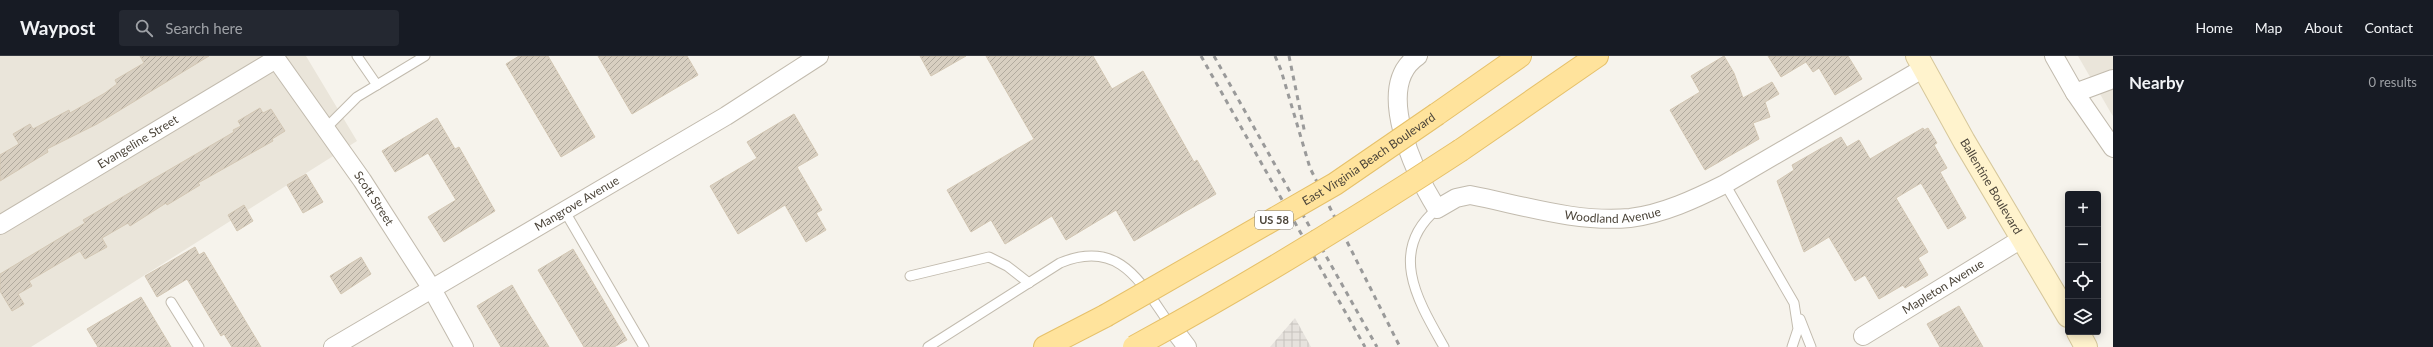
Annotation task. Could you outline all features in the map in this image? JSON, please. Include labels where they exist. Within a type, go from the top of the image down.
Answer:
[{"type":"main road","name":"East Virginia Beach Boulevard","points":[[1045,347],[1105,316],[1335,184],[1520,56]]},
{"type":"main road","points":[[1134,347],[1229,295],[1365,213],[1461,150],[1597,56]]},
{"type":"main road","name":"Ballentine Boulevard","points":[[1921,62],[1964,141],[2065,311]]},
{"type":"main road","points":[[2080,335],[2086,347]]},
{"type":"street","name":"Mangrove Avenue","points":[[332,347],[726,116],[819,56]]},
{"type":"street","points":[[1418,56],[1408,65],[1401,76],[1398,87],[1400,112],[1408,151],[1419,180],[1436,209]]},
{"type":"street","points":[[2054,56],[2075,93],[2113,148]]},
{"type":"street","name":"Scott Street","points":[[275,58],[326,128],[432,289],[464,347]]},
{"type":"street","name":"Evangeline Street","points":[[0,225],[275,58]]},
{"type":"street","name":"Woodland Avenue","points":[[1436,209],[1456,198],[1470,195],[1576,217],[1598,219],[1631,218],[1663,211],[1725,184],[1921,62]]},
{"type":"street","points":[[2075,93],[2113,78]]},
{"type":"street","name":"Mapleton Avenue","points":[[1863,336],[2023,238]]},
{"type":"street","points":[[1172,327],[1187,347]]},
{"type":"lane","points":[[357,56],[377,85]]},
{"type":"lane","points":[[326,128],[357,97],[424,56]]},
{"type":"lane","points":[[1725,184],[1796,309],[1811,347]]},
{"type":"lane","points":[[1436,209],[1419,226],[1411,244],[1409,257],[1418,296],[1444,347]]},
{"type":"lane","points":[[564,210],[644,347]]},
{"type":"lane","points":[[928,347],[1060,263],[1078,256],[1103,257],[1119,263],[1132,272],[1172,327]]},
{"type":"lane","points":[[910,276],[989,257],[1007,266],[1029,283]]},
{"type":"lane","points":[[172,302],[199,347]]},
{"type":"lane","points":[[1792,347],[1798,329],[1796,309]]},
{"type":"shaded area","points":[[0,56],[306,56],[357,141],[31,347],[0,347]]},
{"type":"shaded area","points":[[2078,56],[2113,56],[2113,116],[2111,113]]},
{"type":"shaded area","points":[[1295,318],[1311,347],[1270,347]]},
{"type":"building","points":[[140,56],[209,56],[97,124],[47,149],[48,152],[0,181],[0,155],[19,144],[13,134],[30,124],[33,129],[69,110],[70,113],[105,93],[117,84],[115,80],[144,63]]},
{"type":"building","points":[[519,56],[548,56],[595,137],[561,157],[506,64]]},
{"type":"building","points":[[598,56],[687,56],[698,75],[632,114]]},
{"type":"building","points":[[920,56],[966,56],[931,76]]},
{"type":"building","points":[[986,56],[1093,56],[1112,89],[1143,71],[1194,162],[1197,160],[1216,194],[1134,241],[1116,210],[1066,240],[1052,216],[1005,244],[991,220],[971,232],[947,190],[1034,139]]},
{"type":"building","points":[[1724,56],[1734,73],[1743,98],[1772,82],[1779,94],[1765,102],[1770,117],[1753,123],[1759,139],[1705,170],[1670,110],[1700,92],[1691,76]]},
{"type":"building","points":[[1768,56],[1848,56],[1862,79],[1835,95],[1819,68],[1813,72],[1806,62],[1781,77]]},
{"type":"building","points":[[260,108],[263,113],[271,109],[285,131],[272,139],[273,141],[198,183],[200,185],[167,205],[166,203],[130,226],[128,223],[102,238],[107,247],[85,259],[80,251],[29,281],[32,286],[18,294],[24,304],[12,311],[0,291],[0,274],[85,223],[83,220],[234,132],[233,130],[241,126],[238,121]]},
{"type":"building","points":[[794,114],[818,155],[797,167],[822,210],[816,213],[826,230],[806,242],[785,205],[738,234],[710,186],[757,158],[747,142]]},
{"type":"building","points":[[437,118],[455,149],[459,147],[495,211],[444,242],[428,217],[456,200],[428,153],[395,172],[382,151]]},
{"type":"building","points":[[1923,128],[1924,130],[1928,128],[1937,143],[1934,145],[1947,168],[1940,172],[1966,218],[1948,229],[1921,183],[1896,198],[1928,252],[1918,258],[1928,275],[1905,288],[1903,285],[1879,299],[1865,275],[1855,281],[1829,237],[1804,252],[1777,181],[1794,170],[1792,165],[1841,137],[1847,147],[1859,140],[1870,159]]},
{"type":"building","points":[[306,174],[323,202],[303,213],[287,185]]},
{"type":"building","points":[[244,205],[253,221],[237,231],[228,215]]},
{"type":"building","points":[[195,247],[199,255],[204,252],[261,347],[232,347],[224,334],[221,336],[187,279],[157,297],[145,276]]},
{"type":"building","points":[[573,249],[627,340],[614,347],[584,347],[538,270]]},
{"type":"building","points":[[361,257],[371,274],[341,294],[330,276]]},
{"type":"building","points":[[512,285],[549,347],[501,347],[477,306]]},
{"type":"building","points":[[141,297],[171,347],[98,347],[87,329]]},
{"type":"building","points":[[1959,306],[1983,347],[1940,347],[1927,324]]},
{"type":"railway","points":[[1201,56],[1365,347]]},
{"type":"railway","points":[[1214,56],[1377,347]]},
{"type":"railway","points":[[1275,56],[1281,70],[1310,168],[1400,347]]},
{"type":"railway","points":[[1289,56],[1305,134]]}]
